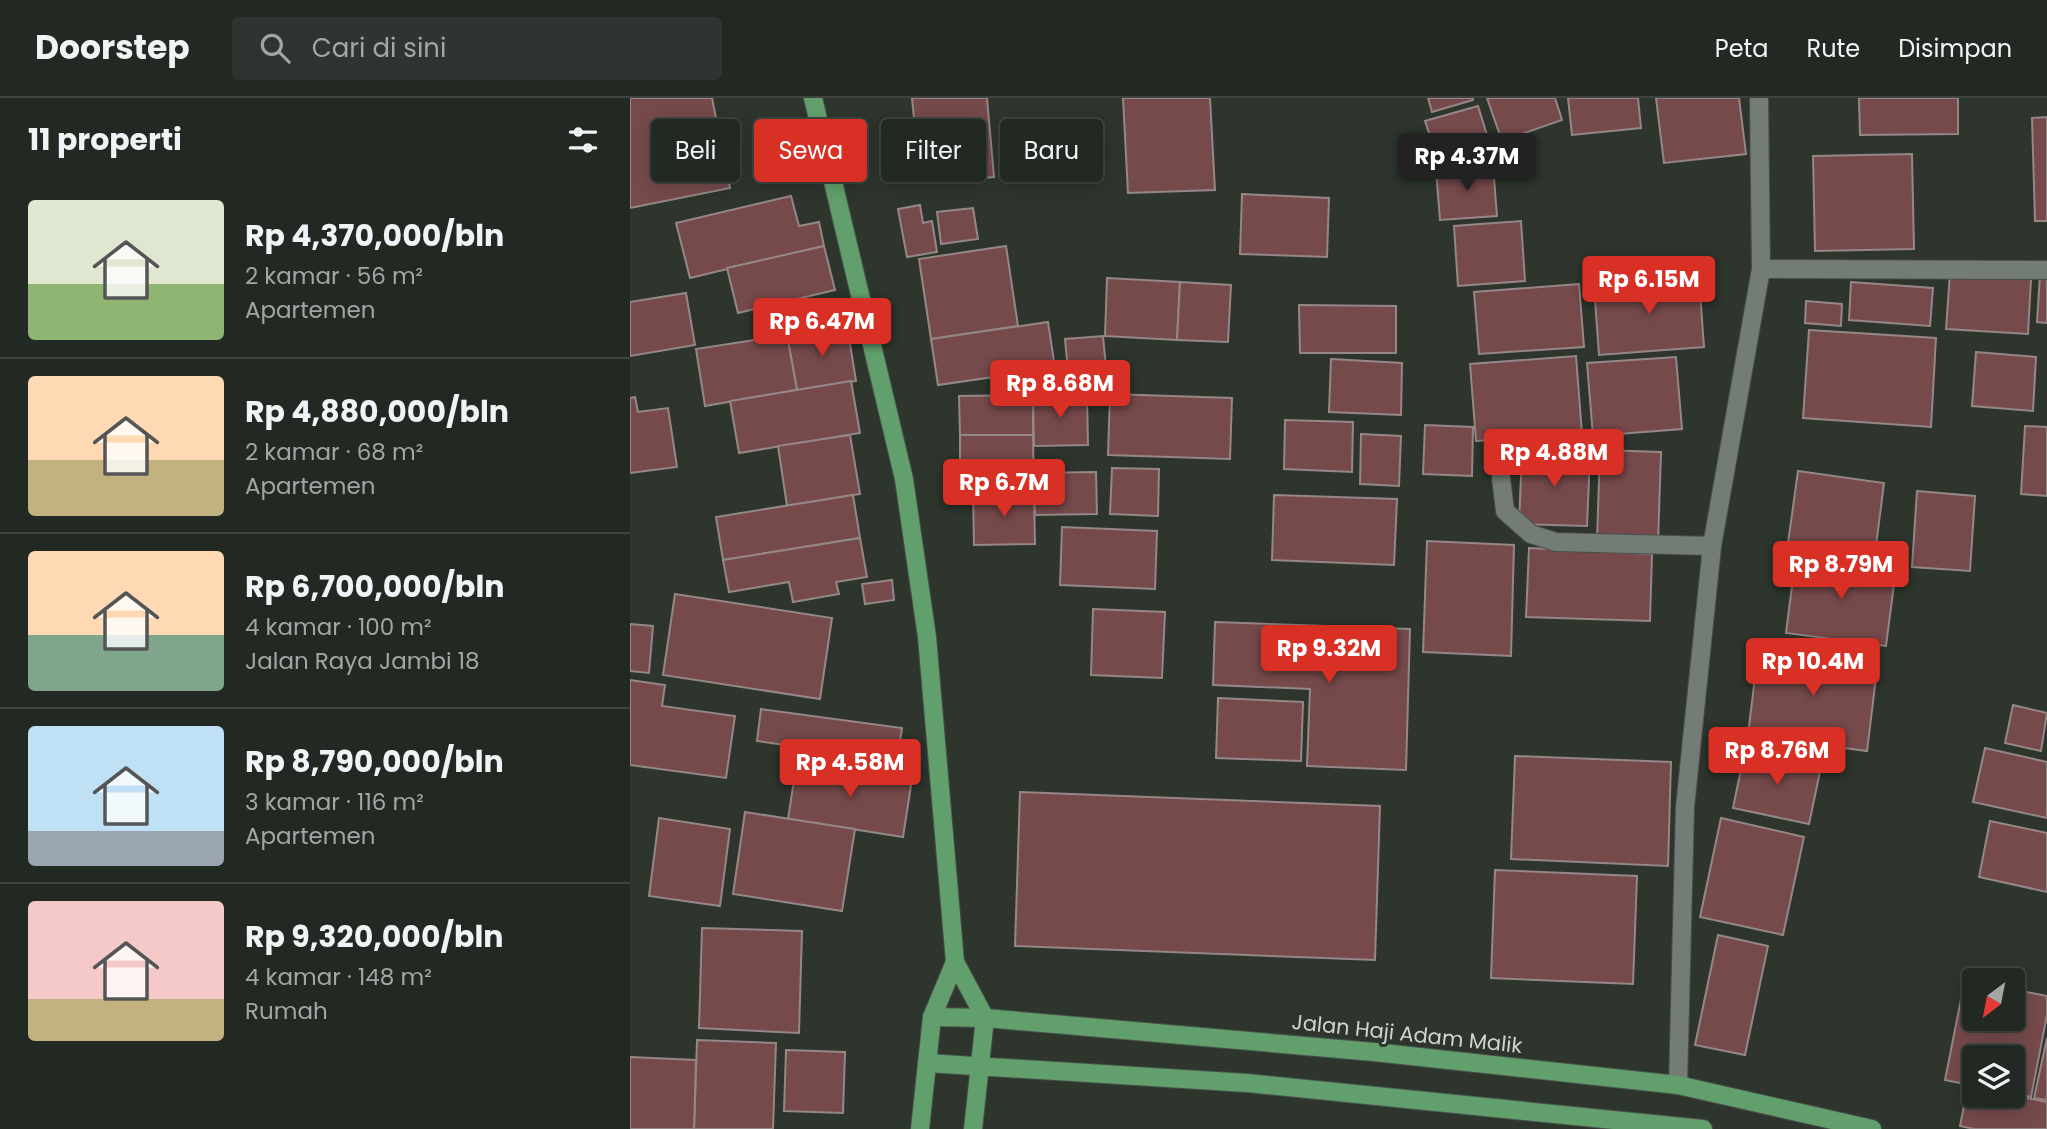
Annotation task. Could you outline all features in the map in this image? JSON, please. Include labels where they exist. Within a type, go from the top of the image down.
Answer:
[{"type":"main road","points":[[813,98],[904,479],[927,637],[950,874],[955,962],[985,1018],[973,1129]]},
{"type":"main road","points":[[920,1129],[932,1017],[955,962]]},
{"type":"main road","name":"Jalan Haji Adam Malik","points":[[932,1017],[985,1018],[1374,1052],[1678,1085],[1872,1129]]},
{"type":"main road","points":[[927,1063],[1247,1083],[1632,1124],[1703,1129]]},
{"type":"street","points":[[1678,1085],[1685,807],[1712,546],[1761,269],[1759,98]]},
{"type":"street","points":[[1761,269],[2047,270]]},
{"type":"street","points":[[1501,478],[1505,511],[1531,534],[1556,542],[1712,546]]},
{"type":"building","points":[[630,98],[712,98],[716,119],[651,119],[651,182],[729,182],[730,188],[630,208]]},
{"type":"building","points":[[912,98],[987,98],[994,177],[986,178],[986,119],[914,119]]},
{"type":"building","points":[[1123,98],[1210,98],[1215,190],[1128,193]]},
{"type":"building","points":[[1428,98],[1473,98],[1473,100],[1432,112]]},
{"type":"building","points":[[1487,98],[1555,98],[1562,120],[1502,141]]},
{"type":"building","points":[[1568,98],[1638,98],[1641,128],[1572,135]]},
{"type":"building","points":[[1656,98],[1739,98],[1746,154],[1664,163]]},
{"type":"building","points":[[1859,98],[1958,98],[1958,134],[1860,135]]},
{"type":"building","points":[[1478,106],[1490,145],[1438,160],[1425,121]]},
{"type":"building","points":[[2047,117],[2047,221],[2035,221],[2032,118]]},
{"type":"building","points":[[1912,154],[1914,249],[1815,251],[1813,156]]},
{"type":"building","points":[[1493,165],[1497,216],[1440,220],[1436,170]]},
{"type":"building","points":[[1242,194],[1329,198],[1327,257],[1240,254]]},
{"type":"building","points":[[791,196],[799,226],[819,222],[824,246],[690,278],[676,223]]},
{"type":"building","points":[[920,205],[923,223],[932,221],[937,252],[907,257],[898,209]]},
{"type":"building","points":[[973,208],[978,239],[941,244],[937,212]]},
{"type":"building","points":[[1521,221],[1525,281],[1458,286],[1454,226]]},
{"type":"building","points":[[824,246],[835,290],[738,313],[727,268]]},
{"type":"building","points":[[1006,246],[1018,326],[931,339],[919,259]]},
{"type":"building","points":[[1950,273],[2031,279],[2028,334],[1946,329]]},
{"type":"building","points":[[2040,275],[2047,276],[2047,323],[2037,322]]},
{"type":"building","points":[[1107,278],[1180,282],[1177,340],[1105,336]]},
{"type":"building","points":[[1699,278],[1704,347],[1599,355],[1594,286]]},
{"type":"building","points":[[1180,282],[1231,285],[1228,342],[1177,340]]},
{"type":"building","points":[[1851,282],[1933,288],[1930,326],[1849,320]]},
{"type":"building","points":[[1579,284],[1584,347],[1479,354],[1474,292]]},
{"type":"building","points":[[686,293],[695,345],[630,356],[630,302]]},
{"type":"building","points":[[1806,301],[1842,304],[1841,326],[1805,323]]},
{"type":"building","points":[[1299,305],[1396,306],[1396,353],[1300,353]]},
{"type":"building","points":[[1048,322],[1055,368],[938,385],[931,339]]},
{"type":"building","points":[[847,325],[856,381],[797,390],[787,335]]},
{"type":"building","points":[[1809,330],[1936,338],[1931,427],[1803,418]]},
{"type":"building","points":[[787,335],[797,390],[705,406],[696,349]]},
{"type":"building","points":[[1103,336],[1107,378],[1069,381],[1065,339]]},
{"type":"building","points":[[1976,352],[2036,357],[2033,411],[1972,406]]},
{"type":"building","points":[[1576,356],[1582,434],[1476,441],[1470,364]]},
{"type":"building","points":[[1676,357],[1682,429],[1593,436],[1587,363]]},
{"type":"building","points":[[1331,359],[1402,363],[1401,415],[1329,412]]},
{"type":"building","points":[[851,381],[860,433],[739,453],[730,401]]},
{"type":"building","points":[[1110,394],[1232,398],[1230,459],[1108,455]]},
{"type":"building","points":[[1033,395],[1087,395],[1088,445],[1034,446]]},
{"type":"building","points":[[1033,395],[1033,435],[960,435],[959,396]]},
{"type":"building","points":[[635,397],[638,412],[668,408],[677,467],[630,473],[630,398]]},
{"type":"building","points":[[1285,420],[1353,422],[1352,472],[1284,469]]},
{"type":"building","points":[[1425,425],[1473,427],[1472,476],[1423,474]]},
{"type":"building","points":[[2025,426],[2047,427],[2047,496],[2021,494]]},
{"type":"building","points":[[1361,434],[1401,436],[1399,486],[1360,484]]},
{"type":"building","points":[[850,435],[860,494],[787,506],[778,446]]},
{"type":"building","points":[[960,435],[1033,435],[1034,493],[960,493]]},
{"type":"building","points":[[1600,450],[1661,452],[1658,543],[1597,540]]},
{"type":"building","points":[[1522,451],[1590,454],[1587,526],[1519,524]]},
{"type":"building","points":[[1112,468],[1159,469],[1158,516],[1110,514]]},
{"type":"building","points":[[1798,471],[1884,483],[1875,554],[1788,543]]},
{"type":"building","points":[[1096,472],[1097,514],[1035,515],[1034,473]]},
{"type":"building","points":[[1917,491],[1975,496],[1970,571],[1912,567]]},
{"type":"building","points":[[973,493],[1034,493],[1035,544],[974,545]]},
{"type":"building","points":[[853,495],[860,538],[723,560],[716,517]]},
{"type":"building","points":[[1274,495],[1397,499],[1394,565],[1272,560]]},
{"type":"building","points":[[1062,527],[1157,531],[1155,589],[1060,585]]},
{"type":"building","points":[[860,538],[867,577],[836,582],[839,594],[793,602],[789,582],[729,592],[723,560]]},
{"type":"building","points":[[1427,541],[1514,545],[1511,656],[1423,652]]},
{"type":"building","points":[[1529,548],[1652,554],[1650,621],[1526,617]]},
{"type":"building","points":[[1796,555],[1896,569],[1886,646],[1786,633]]},
{"type":"building","points":[[892,580],[894,600],[865,604],[862,584]]},
{"type":"building","points":[[675,594],[832,618],[820,699],[663,675]]},
{"type":"building","points":[[1093,609],[1165,612],[1162,678],[1091,675]]},
{"type":"building","points":[[1215,622],[1410,629],[1406,770],[1307,766],[1310,689],[1213,685]]},
{"type":"building","points":[[630,624],[653,626],[649,673],[630,671]]},
{"type":"building","points":[[1759,644],[1878,661],[1867,751],[1748,735]]},
{"type":"building","points":[[630,680],[665,685],[662,706],[735,716],[726,778],[630,765]]},
{"type":"building","points":[[1218,698],[1303,702],[1301,761],[1216,758]]},
{"type":"building","points":[[2013,705],[2047,713],[2041,751],[2005,743]]},
{"type":"building","points":[[761,709],[902,728],[897,761],[757,741]]},
{"type":"building","points":[[1985,748],[2047,762],[2047,818],[1973,802]]},
{"type":"building","points":[[1745,750],[1821,767],[1809,824],[1733,808]]},
{"type":"building","points":[[1515,756],[1671,762],[1668,866],[1511,859]]},
{"type":"building","points":[[797,761],[912,779],[903,837],[788,819]]},
{"type":"building","points":[[1020,792],[1380,806],[1375,960],[1015,946]]},
{"type":"building","points":[[745,812],[855,829],[842,911],[733,894]]},
{"type":"building","points":[[659,818],[730,829],[720,906],[649,896]]},
{"type":"building","points":[[1721,818],[1804,837],[1783,935],[1700,917]]},
{"type":"building","points":[[1990,821],[2047,833],[2047,892],[1979,877]]},
{"type":"building","points":[[1495,870],[1637,876],[1633,984],[1491,978]]},
{"type":"building","points":[[702,928],[802,931],[799,1033],[699,1028]]},
{"type":"building","points":[[1718,935],[1768,946],[1745,1055],[1695,1045]]},
{"type":"building","points":[[2025,992],[2047,996],[2047,1015],[2031,1097],[2025,1096],[2025,1045],[1962,1045],[1962,1084],[1945,1080],[1962,994],[1962,1031],[2025,1031]]},
{"type":"building","points":[[2047,1038],[2047,1100],[2034,1098]]},
{"type":"building","points":[[697,1040],[776,1043],[773,1129],[694,1129]]},
{"type":"building","points":[[786,1050],[845,1052],[843,1113],[784,1111]]},
{"type":"building","points":[[630,1057],[696,1060],[694,1129],[630,1129]]},
{"type":"building","points":[[2025,1098],[2047,1102],[2047,1129],[1974,1129],[1960,1126],[1964,1108],[2025,1108]]}]
